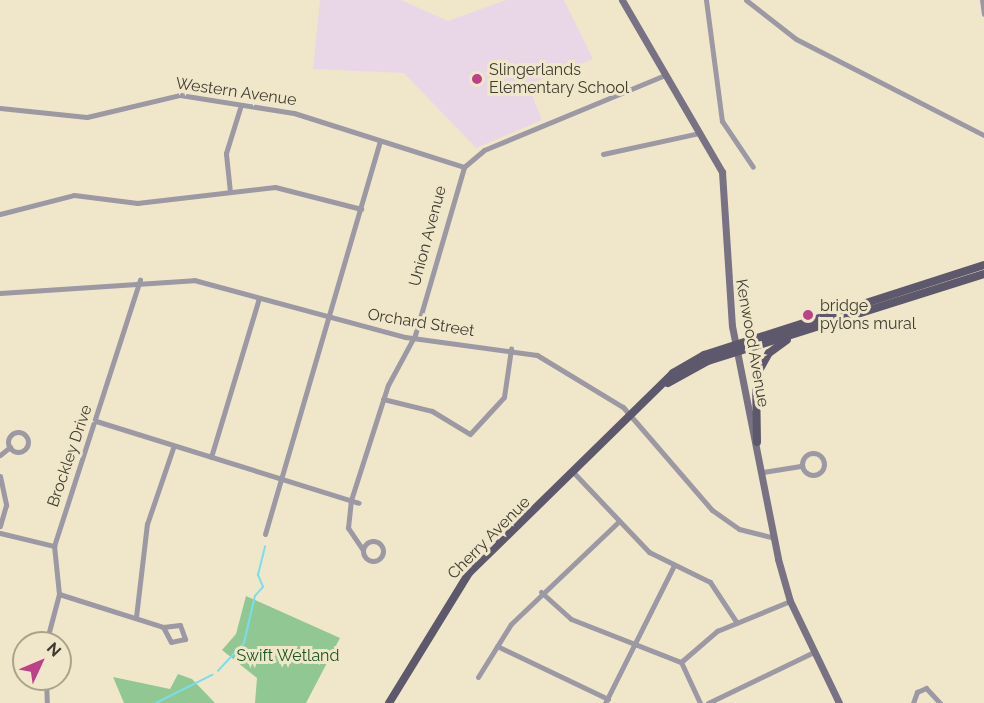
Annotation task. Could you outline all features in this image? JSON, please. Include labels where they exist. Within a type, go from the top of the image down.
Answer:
[{"type":"main road","name":"Kenwood Avenue","points":[[622,0],[663,76],[699,133],[724,182],[724,257],[737,348],[763,472],[774,538],[790,601],[839,703]]},
{"type":"main road","name":"Cherry Avenue","points":[[389,703],[459,585],[632,413],[684,372],[737,348],[826,320],[984,265]]},
{"type":"main road","name":"Cherry Avenue","points":[[826,320],[984,274]]},
{"type":"main road","points":[[757,442],[756,376],[773,349],[795,330]]},
{"type":"street","points":[[706,0],[722,121],[753,167]]},
{"type":"street","points":[[746,0],[796,39],[984,135]]},
{"type":"street","points":[[982,0],[984,14]]},
{"type":"street","points":[[464,167],[484,150],[663,76]]},
{"type":"street","name":"Western Avenue","points":[[0,108],[87,117],[174,95],[240,108],[294,113],[464,167]]},
{"type":"street","points":[[230,192],[226,153],[240,108]]},
{"type":"street","points":[[603,154],[699,133]]},
{"type":"street","points":[[265,534],[380,142]]},
{"type":"street","name":"Union Avenue","points":[[363,550],[348,528],[351,500],[383,399],[413,338],[464,167]]},
{"type":"street","points":[[0,214],[74,195],[138,203],[275,187],[361,209]]},
{"type":"street","name":"Orchard Street","points":[[0,293],[141,280],[194,280],[329,318],[413,338],[511,349],[553,362],[632,413],[700,500],[739,528],[774,538]]},
{"type":"street","name":"Brockley Drive","points":[[49,631],[59,594],[54,546],[141,280]]},
{"type":"street","points":[[211,457],[259,298]]},
{"type":"street","points":[[383,399],[439,414],[468,434],[504,397],[511,349]]},
{"type":"street","points":[[96,421],[173,448],[211,457],[359,502]]},
{"type":"street","points":[[0,455],[10,447]]},
{"type":"street","points":[[136,617],[147,524],[173,448]]},
{"type":"street","points":[[763,472],[801,466],[816,474],[825,464],[810,453],[801,466]]},
{"type":"street","points":[[574,473],[648,552],[710,582],[737,623]]},
{"type":"street","points":[[0,476],[6,505],[0,526]]},
{"type":"street","points":[[478,677],[497,646],[541,592],[618,522]]},
{"type":"street","points":[[0,533],[54,546]]},
{"type":"street","points":[[373,541],[384,552],[371,562],[363,550],[373,541]]},
{"type":"street","points":[[497,646],[606,701],[635,648],[674,565]]},
{"type":"street","points":[[541,592],[571,619],[635,648],[681,662],[700,703]]},
{"type":"street","points":[[59,594],[163,627],[180,624],[187,636],[174,643],[163,627]]},
{"type":"street","points":[[681,662],[710,635],[790,601]]},
{"type":"street","points":[[708,703],[814,652]]},
{"type":"street","points":[[913,703],[916,692],[926,688],[940,703]]},
{"type":"shaded area","name":"Slingerlands Elementary School","points":[[320,0],[401,0],[448,21],[506,0],[564,0],[593,59],[528,85],[542,120],[476,148],[404,73],[313,69]]},
{"type":"green space","name":"Swift Wetland","points":[[246,596],[340,638],[306,703],[255,703],[257,678],[222,650],[236,634]]},
{"type":"green space","name":"Swift Wetland","points":[[178,674],[192,679],[215,703],[124,703],[113,677],[170,689]]},
{"type":"waterway","points":[[218,671],[244,643],[255,596],[263,587],[258,575],[265,547]]},
{"type":"waterway","points":[[156,703],[212,675]]},
{"type":"place","name":"Slingerlands Elementary School","points":[[477,79]]},
{"type":"place","name":"bridge pylons mural","points":[[808,315]]}]
